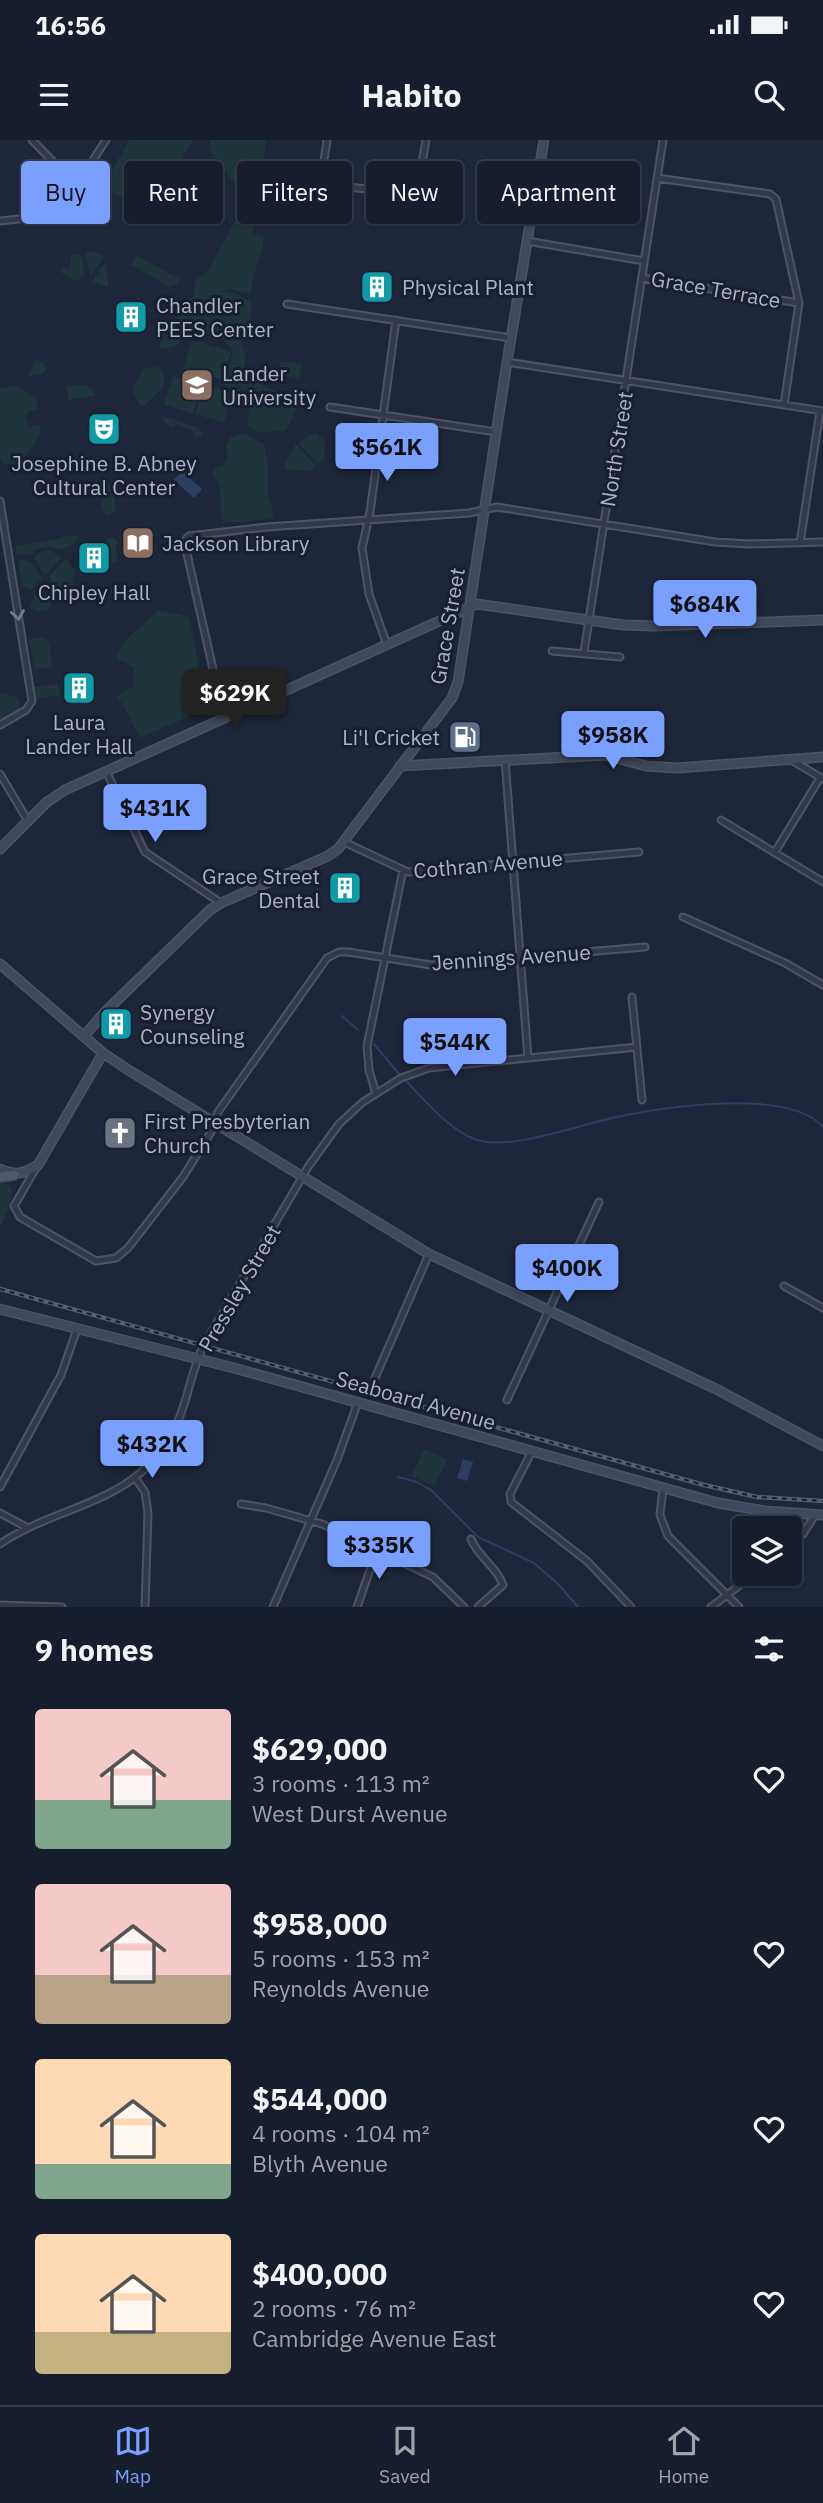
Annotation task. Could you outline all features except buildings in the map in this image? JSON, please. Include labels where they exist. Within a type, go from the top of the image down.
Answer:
[{"type":"main road","name":"Grace Street","points":[[84,1036],[114,1003],[220,903],[328,856],[344,842],[455,693],[544,140]]},
{"type":"main road","points":[[0,849],[57,794],[469,607],[484,605],[653,626],[823,620]]},
{"type":"main road","points":[[400,766],[605,755],[669,768],[823,757]]},
{"type":"main road","points":[[0,964],[103,1053],[429,1254],[716,1389],[823,1446]]},
{"type":"main road","points":[[0,1177],[25,1173],[38,1165],[103,1053]]},
{"type":"main road","points":[[0,1169],[14,1175]]},
{"type":"main road","name":"Seaboard Avenue","points":[[0,1309],[197,1358],[663,1488],[743,1508],[819,1515]]},
{"type":"street","points":[[32,140],[52,161]]},
{"type":"street","points":[[92,161],[106,140]]},
{"type":"street","points":[[327,140],[322,174],[327,184],[393,192],[407,188],[418,177],[426,140]]},
{"type":"street","points":[[644,261],[663,140]]},
{"type":"street","points":[[657,178],[774,196],[799,303],[784,405]]},
{"type":"street","points":[[0,221],[21,219]]},
{"type":"street","name":"Grace Terrace","points":[[527,241],[644,261],[642,278],[799,303]]},
{"type":"street","name":"North Street","points":[[584,652],[642,278]]},
{"type":"street","points":[[287,304],[511,338]]},
{"type":"street","points":[[387,645],[366,582],[362,548],[397,320]]},
{"type":"street","points":[[507,362],[822,411],[800,543]]},
{"type":"street","points":[[330,407],[496,432]]},
{"type":"street","points":[[0,501],[3,549],[32,701],[26,710],[0,725]]},
{"type":"street","points":[[224,718],[185,545],[187,538],[192,535],[497,507],[715,542],[823,542]]},
{"type":"street","points":[[552,651],[620,657]]},
{"type":"street","points":[[775,852],[822,779],[790,759]]},
{"type":"street","points":[[505,760],[528,1058]]},
{"type":"street","points":[[106,771],[145,852],[220,903]]},
{"type":"street","points":[[0,774],[28,821]]},
{"type":"street","points":[[721,820],[823,881]]},
{"type":"street","name":"Cothran Avenue","points":[[344,842],[408,872],[639,852]]},
{"type":"street","points":[[376,1094],[369,1070],[367,1046],[403,870]]},
{"type":"street","points":[[683,917],[785,963],[823,985]]},
{"type":"street","name":"Jennings Avenue","points":[[38,1165],[15,1206],[20,1217],[96,1261],[116,1258],[128,1248],[183,1177],[211,1132],[218,1112],[323,961],[333,954],[345,952],[431,964],[645,947]]},
{"type":"street","points":[[632,998],[642,1100]]},
{"type":"street","name":"Pressley Street","points":[[0,1544],[28,1528],[109,1495],[135,1478],[155,1459],[173,1433],[183,1410],[197,1358],[303,1177],[339,1124],[353,1110],[401,1078],[429,1068],[637,1047]]},
{"type":"street","points":[[507,1400],[599,1202]]},
{"type":"street","points":[[375,1378],[429,1254]]},
{"type":"street","points":[[784,1286],[823,1308]]},
{"type":"street","points":[[0,1487],[61,1375],[77,1329]]},
{"type":"street","points":[[273,1607],[358,1402]]},
{"type":"street","points":[[533,1451],[510,1494],[511,1502],[587,1561],[631,1607]]},
{"type":"street","points":[[135,1478],[145,1492],[148,1513],[145,1607]]},
{"type":"street","points":[[663,1488],[660,1515],[668,1536],[739,1607]]},
{"type":"street","points":[[241,1504],[311,1520],[377,1550],[433,1577],[464,1607]]},
{"type":"street","points":[[0,1513],[28,1528]]},
{"type":"street","points":[[802,1535],[819,1515]]},
{"type":"street","points":[[471,1539],[476,1550],[500,1576],[503,1585],[478,1607]]},
{"type":"street","points":[[356,1607],[377,1550]]},
{"type":"street","points":[[711,1607],[739,1586]]},
{"type":"street","points":[[0,1605],[62,1607]]},
{"type":"green space","points":[[130,140],[193,140],[181,161],[124,161],[124,199],[110,191],[110,173]]},
{"type":"green space","points":[[210,140],[266,140],[263,161],[237,161],[237,184],[223,171],[223,161],[215,161]]},
{"type":"green space","points":[[237,218],[237,224],[254,224],[253,234],[263,237],[263,246],[250,294],[228,289],[224,292],[234,293],[251,302],[250,331],[240,339],[247,371],[262,385],[275,391],[289,392],[299,406],[285,431],[257,432],[248,426],[249,400],[246,393],[234,391],[224,385],[233,350],[220,338],[190,328],[175,346],[160,348],[163,334],[174,325],[186,300],[194,296],[195,281],[208,271]]},
{"type":"green space","points":[[93,252],[104,257],[90,276],[86,253]]},
{"type":"green space","points":[[77,254],[82,257],[84,276],[76,281],[62,273],[60,268],[70,267],[71,256]]},
{"type":"green space","points":[[137,255],[180,278],[178,283],[169,287],[131,264]]},
{"type":"green space","points":[[106,262],[108,287],[91,282]]},
{"type":"green space","points":[[192,340],[231,352],[223,380],[183,369]]},
{"type":"green space","points":[[35,360],[43,362],[46,369],[40,375],[28,376]]},
{"type":"green space","points":[[281,361],[302,365],[299,378],[278,374]]},
{"type":"green space","points":[[158,367],[164,375],[164,386],[144,406],[139,404],[132,389],[144,368]]},
{"type":"green space","points":[[173,376],[201,384],[193,413],[164,405]]},
{"type":"green space","points":[[86,385],[95,395],[68,400],[67,386]]},
{"type":"green space","points":[[204,385],[232,393],[224,422],[195,414]]},
{"type":"green space","points":[[19,386],[36,399],[38,409],[25,416],[26,422],[31,426],[40,425],[41,435],[19,464],[5,464],[1,462],[0,453],[0,388]]},
{"type":"green space","points":[[162,418],[199,428],[203,436],[195,437],[193,431],[176,424],[173,427],[167,425]]},
{"type":"green space","points":[[244,433],[264,445],[268,466],[268,497],[273,519],[224,523],[220,487],[213,475],[215,468],[222,467],[228,457],[226,446],[231,437]]},
{"type":"green space","points":[[315,433],[325,441],[324,460],[317,464],[298,443]]},
{"type":"green space","points":[[296,444],[315,465],[312,471],[284,469]]},
{"type":"green space","points":[[108,484],[113,488],[116,512],[107,516],[101,508],[103,500],[100,485]]},
{"type":"green space","points":[[67,535],[78,537],[65,548],[44,547],[31,556],[17,555],[15,546]]},
{"type":"green space","points":[[108,538],[118,542],[118,561],[112,563],[104,545]]},
{"type":"green space","points":[[50,550],[62,558],[45,575],[35,559],[37,554]]},
{"type":"green space","points":[[23,559],[31,562],[42,579],[32,589],[22,586],[18,561]]},
{"type":"green space","points":[[66,559],[74,574],[71,584],[63,588],[53,584],[49,577]]},
{"type":"green space","points":[[34,594],[52,602],[48,610],[40,612],[30,608]]},
{"type":"green space","points":[[158,610],[189,617],[207,708],[140,738],[117,697],[134,686],[133,667],[117,658],[129,638]]},
{"type":"green space","points":[[41,637],[49,642],[52,666],[42,669],[34,667],[29,640]]},
{"type":"green space","points":[[58,684],[60,695],[34,699],[33,687]]},
{"type":"green space","points":[[0,693],[16,697],[20,703],[18,712],[0,722]]},
{"type":"green space","points":[[0,1183],[11,1186],[12,1192],[11,1202],[0,1228]]},
{"type":"green space","points":[[424,1449],[447,1460],[434,1486],[412,1476]]},
{"type":"water","points":[[182,471],[202,489],[194,498],[174,480]]},
{"type":"water","points":[[463,1459],[473,1462],[467,1481],[457,1478]]},
{"type":"waterway","points":[[342,1016],[358,1030]]},
{"type":"waterway","points":[[374,1044],[399,1074]]},
{"type":"waterway","points":[[405,1080],[455,1128],[474,1139],[487,1142],[519,1141],[622,1116],[682,1106],[716,1104],[780,1107],[805,1114],[823,1127]]},
{"type":"waterway","points":[[398,1477],[417,1482],[431,1490],[478,1537],[534,1563],[559,1585],[578,1607]]},
{"type":"railway","points":[[0,1289],[704,1485],[757,1497],[823,1501]]},
{"type":"place","name":"Physical Plant","points":[[377,287]]},
{"type":"place","name":"Chandler PEES Center","points":[[131,317]]},
{"type":"place","name":"Lander University","points":[[197,385]]},
{"type":"place","name":"Josephine B. Abney Cultural Center","points":[[104,429]]},
{"type":"place","name":"Jackson Library","points":[[138,543]]},
{"type":"place","name":"Chipley Hall","points":[[94,558]]},
{"type":"place","name":"Laura Lander Hall","points":[[79,688]]},
{"type":"place","name":"Li'l Cricket","points":[[465,737]]},
{"type":"place","name":"Grace Street Dental","points":[[345,888]]},
{"type":"place","name":"Synergy Counseling","points":[[116,1024]]},
{"type":"place","name":"First Presbyterian Church","points":[[120,1133]]}]
